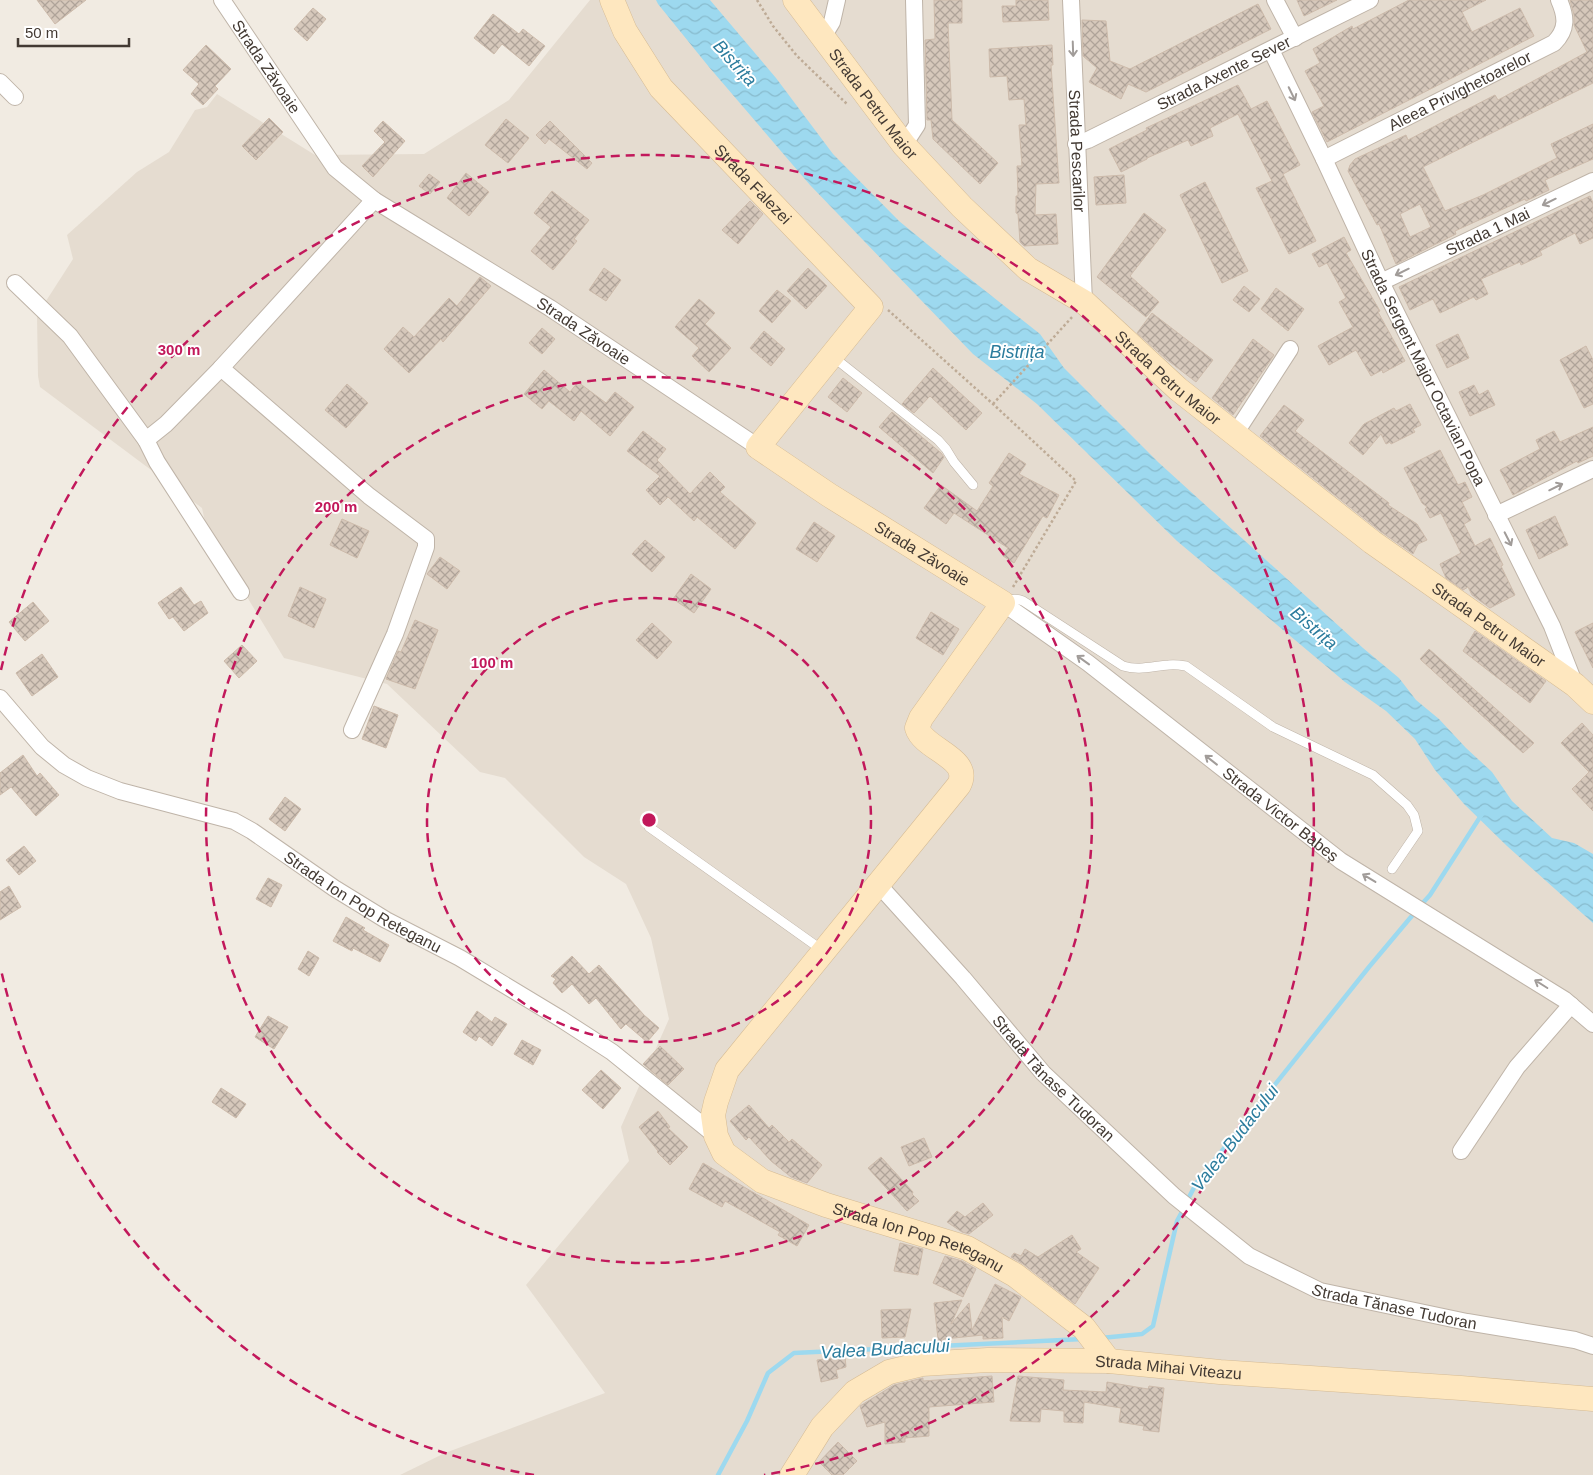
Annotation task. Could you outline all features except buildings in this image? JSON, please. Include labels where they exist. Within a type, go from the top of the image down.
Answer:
[{"type":"street","name":"Strada Zăvoaie","points":[[222,0],[335,168],[374,200],[550,308],[758,448],[1003,603]]},
{"type":"street","name":"Strada Falezei","points":[[612,0],[625,31],[660,88],[872,307]]},
{"type":"street","name":"Strada Petru Maior","points":[[795,0],[904,144],[962,207],[1028,269],[1084,302],[1178,389],[1372,542],[1575,686],[1593,702]]},
{"type":"street","points":[[823,37],[832,22],[837,0]]},
{"type":"street","points":[[904,144],[917,124],[914,0]]},
{"type":"street","name":"Strada Pescarilor","points":[[1071,0],[1084,302]]},
{"type":"street","points":[[1275,0],[1295,38]]},
{"type":"street","name":"Strada Axente Sever","points":[[1076,144],[1088,140],[1370,0]]},
{"type":"street","name":"Aleea Privighetoarelor","points":[[1324,159],[1554,43],[1561,36],[1565,23],[1564,12],[1559,0]]},
{"type":"street","name":"Strada Sergent Major Octavian Popa","points":[[1271,50],[1381,282],[1552,626],[1575,686]]},
{"type":"street","points":[[0,82],[15,96]]},
{"type":"street","name":"Strada 1 Mai","points":[[1381,282],[1593,181]]},
{"type":"street","points":[[146,440],[166,424],[221,368],[374,200]]},
{"type":"street","points":[[15,283],[70,336],[146,440],[157,462],[241,592]]},
{"type":"street","points":[[758,448],[872,307]]},
{"type":"street","points":[[1235,434],[1290,349]]},
{"type":"street","points":[[221,368],[369,496],[426,539],[426,547],[395,634],[352,730]]},
{"type":"street","points":[[1496,515],[1593,469]]},
{"type":"street","points":[[878,884],[962,780],[960,766],[922,737],[917,728],[921,718],[1003,603]]},
{"type":"street","name":"Strada Victor Babeș","points":[[1003,603],[1088,663],[1341,861],[1411,903],[1571,1005],[1593,1024]]},
{"type":"street","name":"Strada Ion Pop Reteganu","points":[[0,698],[42,747],[64,765],[87,778],[120,791],[234,821],[252,831],[334,888],[386,920],[460,958],[562,1019],[612,1052],[716,1136]]},
{"type":"street","name":"Strada Ion Pop Reteganu","points":[[878,884],[727,1070],[713,1115],[716,1136],[724,1152],[762,1181],[826,1205],[967,1248],[1015,1275],[1084,1328],[1104,1355]]},
{"type":"street","name":"Strada Tănase Tudoran","points":[[878,884],[963,978],[1043,1073],[1174,1196],[1249,1256],[1320,1291],[1467,1322],[1576,1340],[1593,1346]]},
{"type":"street","points":[[1461,1151],[1517,1067],[1571,1005]]},
{"type":"street","name":"Strada Mihai Viteazu","points":[[792,1475],[822,1427],[855,1392],[889,1372],[922,1364],[1104,1355],[1220,1372],[1461,1388],[1593,1400]]},
{"type":"lane","points":[[832,356],[938,440],[973,485]]},
{"type":"lane","points":[[1003,603],[1016,598],[1023,600],[1123,666],[1139,669],[1170,664],[1186,666],[1273,727],[1373,775],[1407,805],[1414,815],[1418,831],[1392,869]]},
{"type":"lane","points":[[649,827],[823,951]]},
{"type":"path","points":[[872,307],[890,310],[1076,481],[1003,603]]},
{"type":"path","points":[[993,404],[1069,320]]},
{"type":"shaded area","points":[[590,0],[1593,0],[1593,1475],[400,1475],[445,1453],[605,1393],[526,1285],[629,1161],[621,1127],[669,1019],[651,938],[626,884],[584,857],[505,778],[480,772],[387,684],[284,658],[207,531],[202,508],[40,387],[38,376],[37,315],[73,259],[67,235],[137,172],[169,152],[195,110],[207,107],[217,94],[315,155],[424,154],[509,100]]},
{"type":"water","name":"Bistrița","points":[[656,0],[710,0],[776,78],[833,154],[899,221],[1040,334],[1064,368],[1158,462],[1363,648],[1399,678],[1416,700],[1439,719],[1492,772],[1512,801],[1552,838],[1574,843],[1593,854],[1593,923],[1507,846],[1464,804],[1435,770],[1415,739],[1386,711],[1345,682],[1177,541],[1037,404],[973,354],[810,185],[709,67]]},
{"type":"waterway","name":"Valea Budacului","points":[[1421,905],[1430,895],[1482,814]]},
{"type":"waterway","name":"Valea Budacului","points":[[1187,1201],[1197,1182],[1416,911]]},
{"type":"waterway","name":"Valea Budacului","points":[[1101,1338],[1142,1334],[1153,1326],[1177,1221],[1184,1208]]},
{"type":"waterway","name":"Valea Budacului","points":[[718,1475],[747,1421],[768,1373],[794,1353],[1083,1339]]}]
